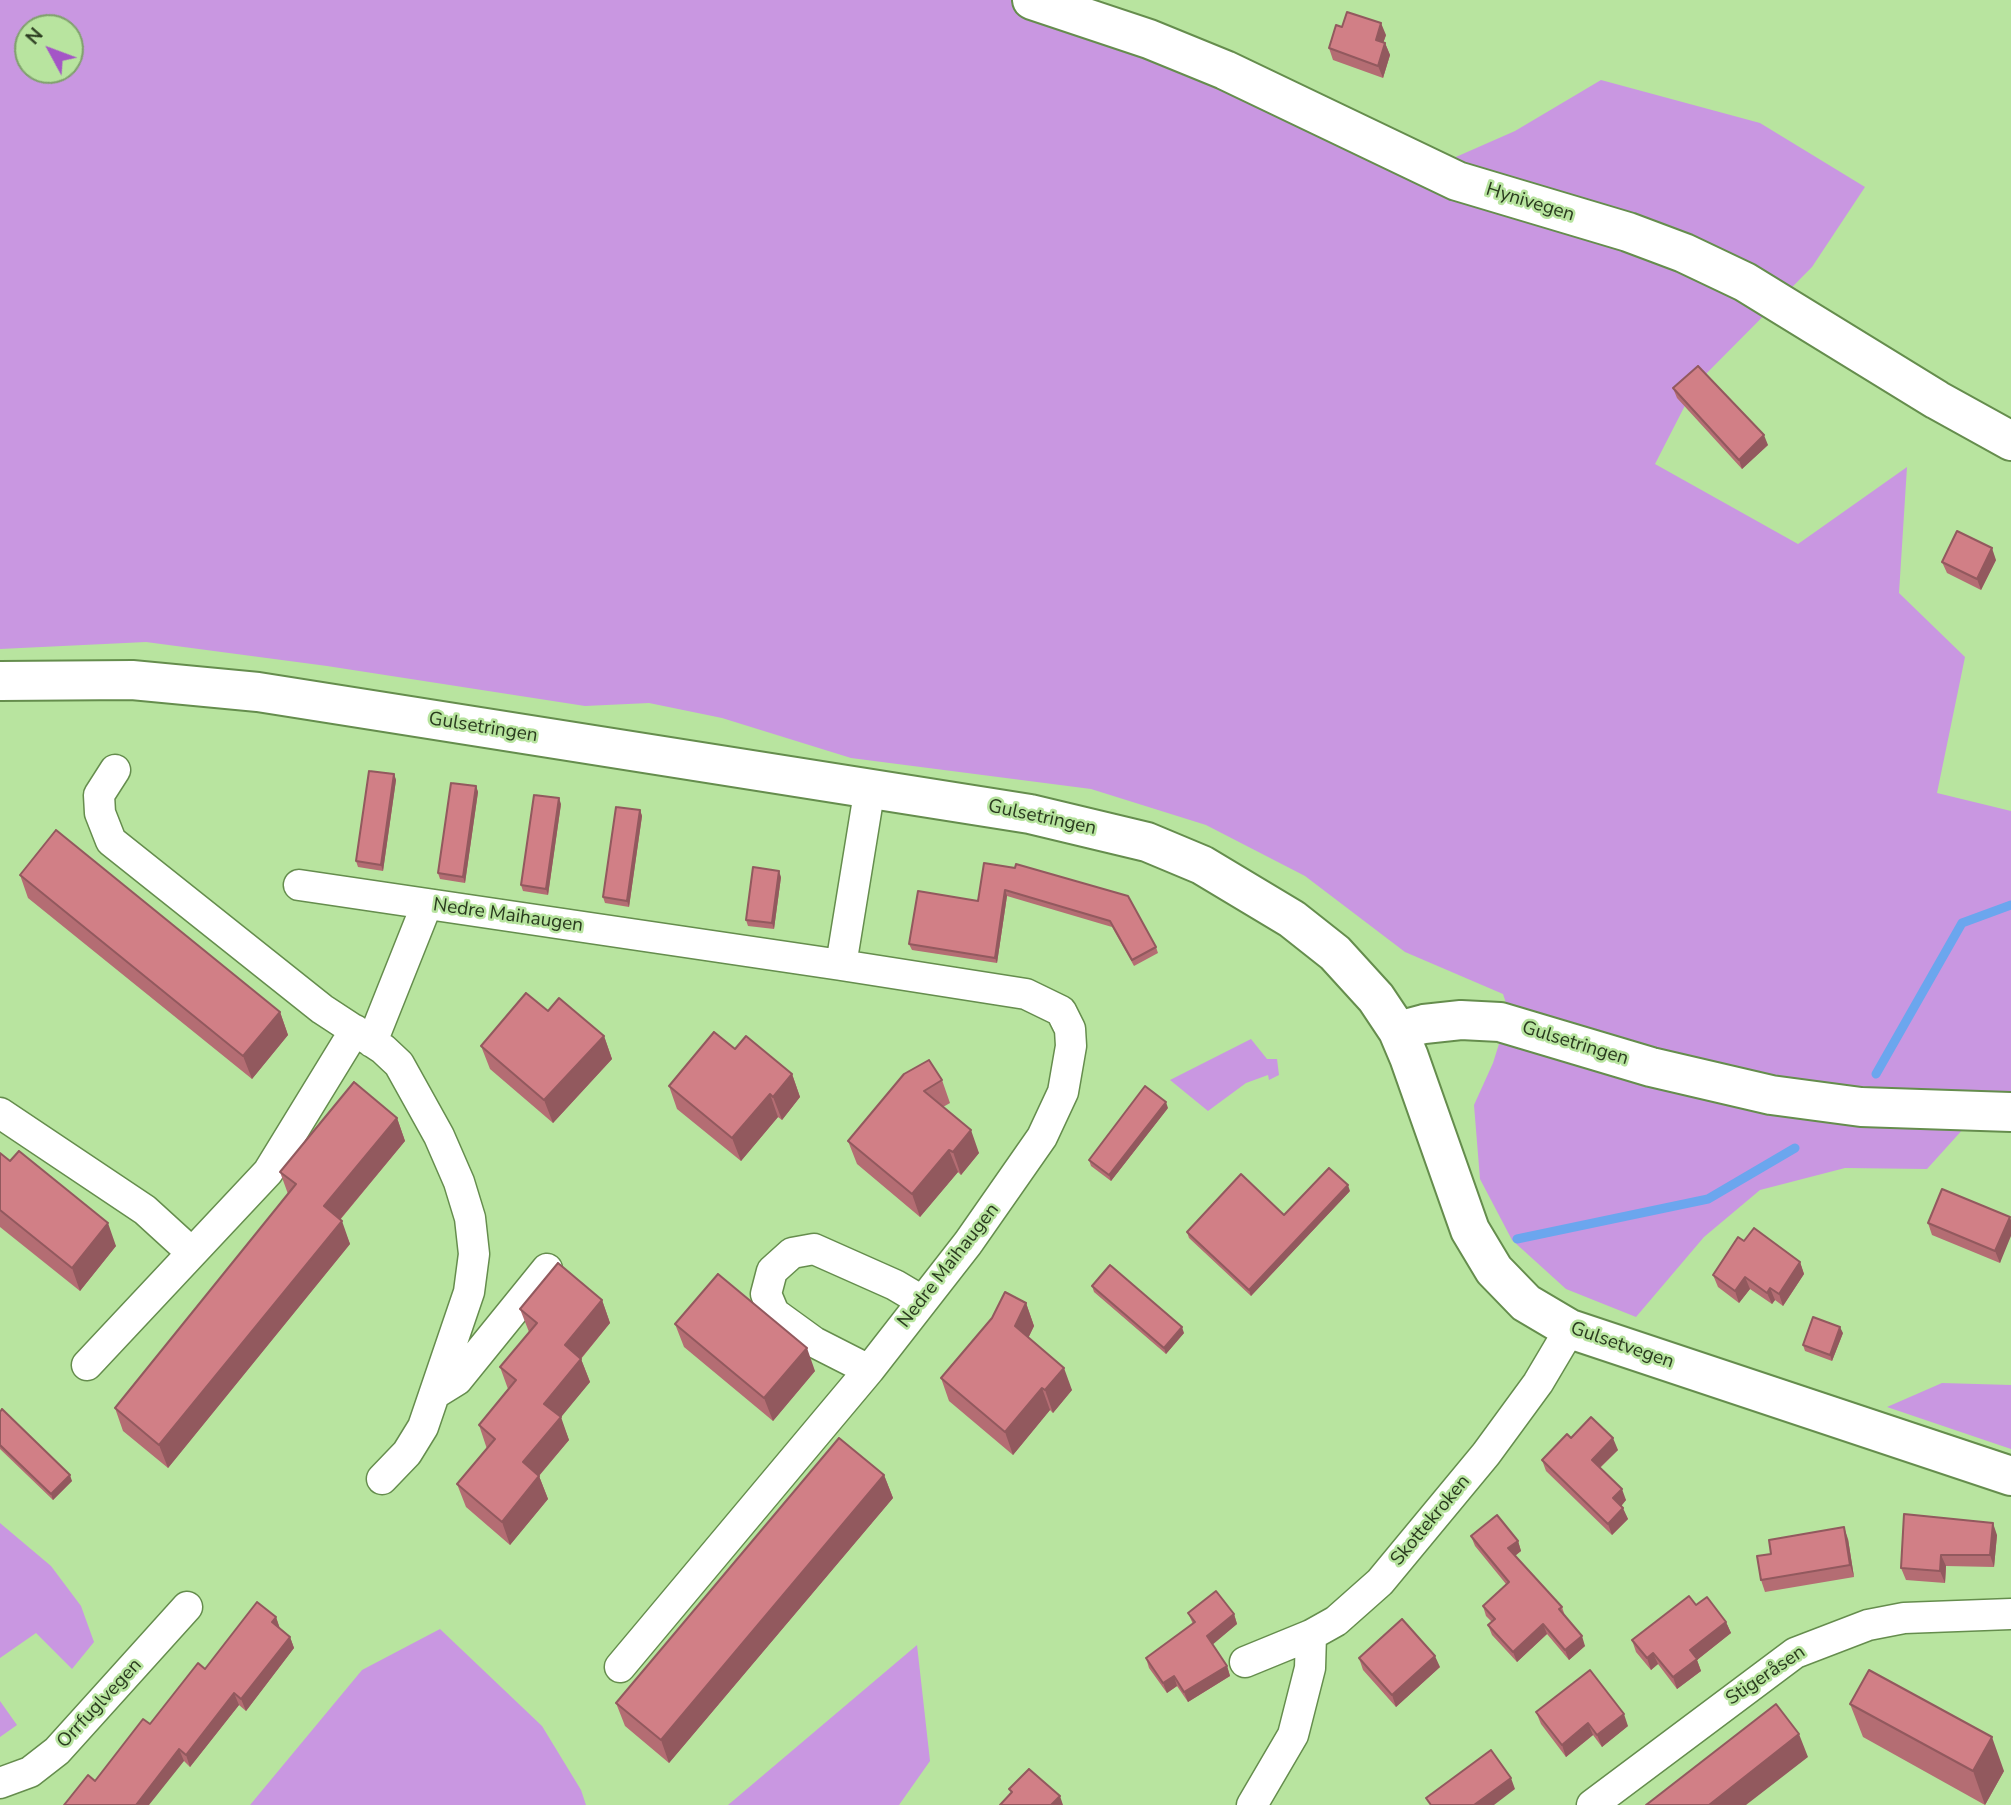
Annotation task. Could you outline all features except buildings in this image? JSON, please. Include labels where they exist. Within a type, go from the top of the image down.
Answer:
[{"type":"street","name":"Hynivegen","points":[[1031,0],[1149,39],[1213,65],[1457,181],[1629,232],[1684,253],[1745,282],[1937,400],[2011,441]]},
{"type":"street","name":"Gulsetringen","points":[[0,681],[132,680],[258,692],[870,787],[1086,826],[1147,842],[1202,865],[1315,935],[1357,975],[1398,1031],[1424,1024],[1461,1020],[1500,1022],[1651,1067],[1771,1095],[1861,1107],[2011,1112]]},
{"type":"street","points":[[115,770],[99,795],[100,813],[111,841],[322,1009],[399,1064],[444,1147],[470,1218],[474,1254],[469,1292],[436,1393],[412,1444],[382,1479]]},
{"type":"street","points":[[841,965],[870,787]]},
{"type":"street","name":"Nedre Maihaugen","points":[[299,885],[1026,994],[1060,1012],[1069,1029],[1071,1046],[1063,1092],[1042,1138],[1011,1185],[869,1370],[620,1667]]},
{"type":"street","points":[[87,1365],[268,1172],[363,1036],[427,904]]},
{"type":"street","name":"Gulsetvegen","points":[[1398,1031],[1423,1092],[1457,1195],[1483,1253],[1510,1288],[1526,1303],[1570,1329],[2011,1476]]},
{"type":"street","points":[[0,1113],[145,1210],[191,1252]]},
{"type":"street","points":[[869,1370],[814,1342],[774,1313],[766,1294],[772,1271],[792,1253],[814,1249],[895,1285],[922,1301]]},
{"type":"street","points":[[436,1393],[457,1380],[547,1269]]},
{"type":"street","name":"Skottekroken","points":[[1245,1662],[1311,1635],[1353,1608],[1410,1546],[1486,1454],[1531,1393],[1570,1329]]},
{"type":"street","name":"Orrfuglvegen","points":[[0,1783],[30,1772],[57,1751],[187,1607]]},
{"type":"street","name":"Stigeråsen","points":[[1592,1805],[1795,1653],[1868,1625],[1904,1618],[2011,1614]]},
{"type":"street","points":[[1252,1805],[1293,1734],[1310,1668],[1311,1635]]},
{"type":"shaded area","points":[[0,0],[1074,0],[1449,160],[1515,131],[1601,80],[1760,123],[1865,187],[1812,267],[1696,384],[1655,464],[1798,544],[1907,467],[1899,593],[1965,657],[1937,793],[2011,811],[2011,1119],[1974,1117],[1927,1169],[1845,1168],[1760,1190],[1704,1237],[1636,1317],[1566,1289],[1512,1240],[1480,1179],[1474,1105],[1493,1063],[1509,1012],[1503,994],[1405,952],[1305,876],[1206,825],[1091,789],[851,758],[722,718],[649,703],[585,706],[327,666],[146,642],[0,649]]},
{"type":"shaded area","points":[[1251,1039],[1267,1059],[1277,1059],[1279,1075],[1269,1080],[1268,1075],[1246,1083],[1208,1111],[1170,1080]]},
{"type":"shaded area","points":[[1942,1383],[2011,1385],[2011,1449],[1887,1407]]},
{"type":"shaded area","points":[[0,1523],[51,1566],[81,1606],[94,1642],[72,1669],[36,1633],[0,1658]]},
{"type":"shaded area","points":[[440,1629],[542,1726],[581,1790],[586,1805],[250,1805],[362,1670]]},
{"type":"shaded area","points":[[917,1645],[930,1761],[899,1805],[728,1805]]},
{"type":"shaded area","points":[[0,1701],[17,1725],[0,1737]]},
{"type":"waterway","points":[[1876,1074],[1962,923],[2011,905]]},
{"type":"waterway","points":[[1517,1239],[1708,1199],[1795,1148]]}]
